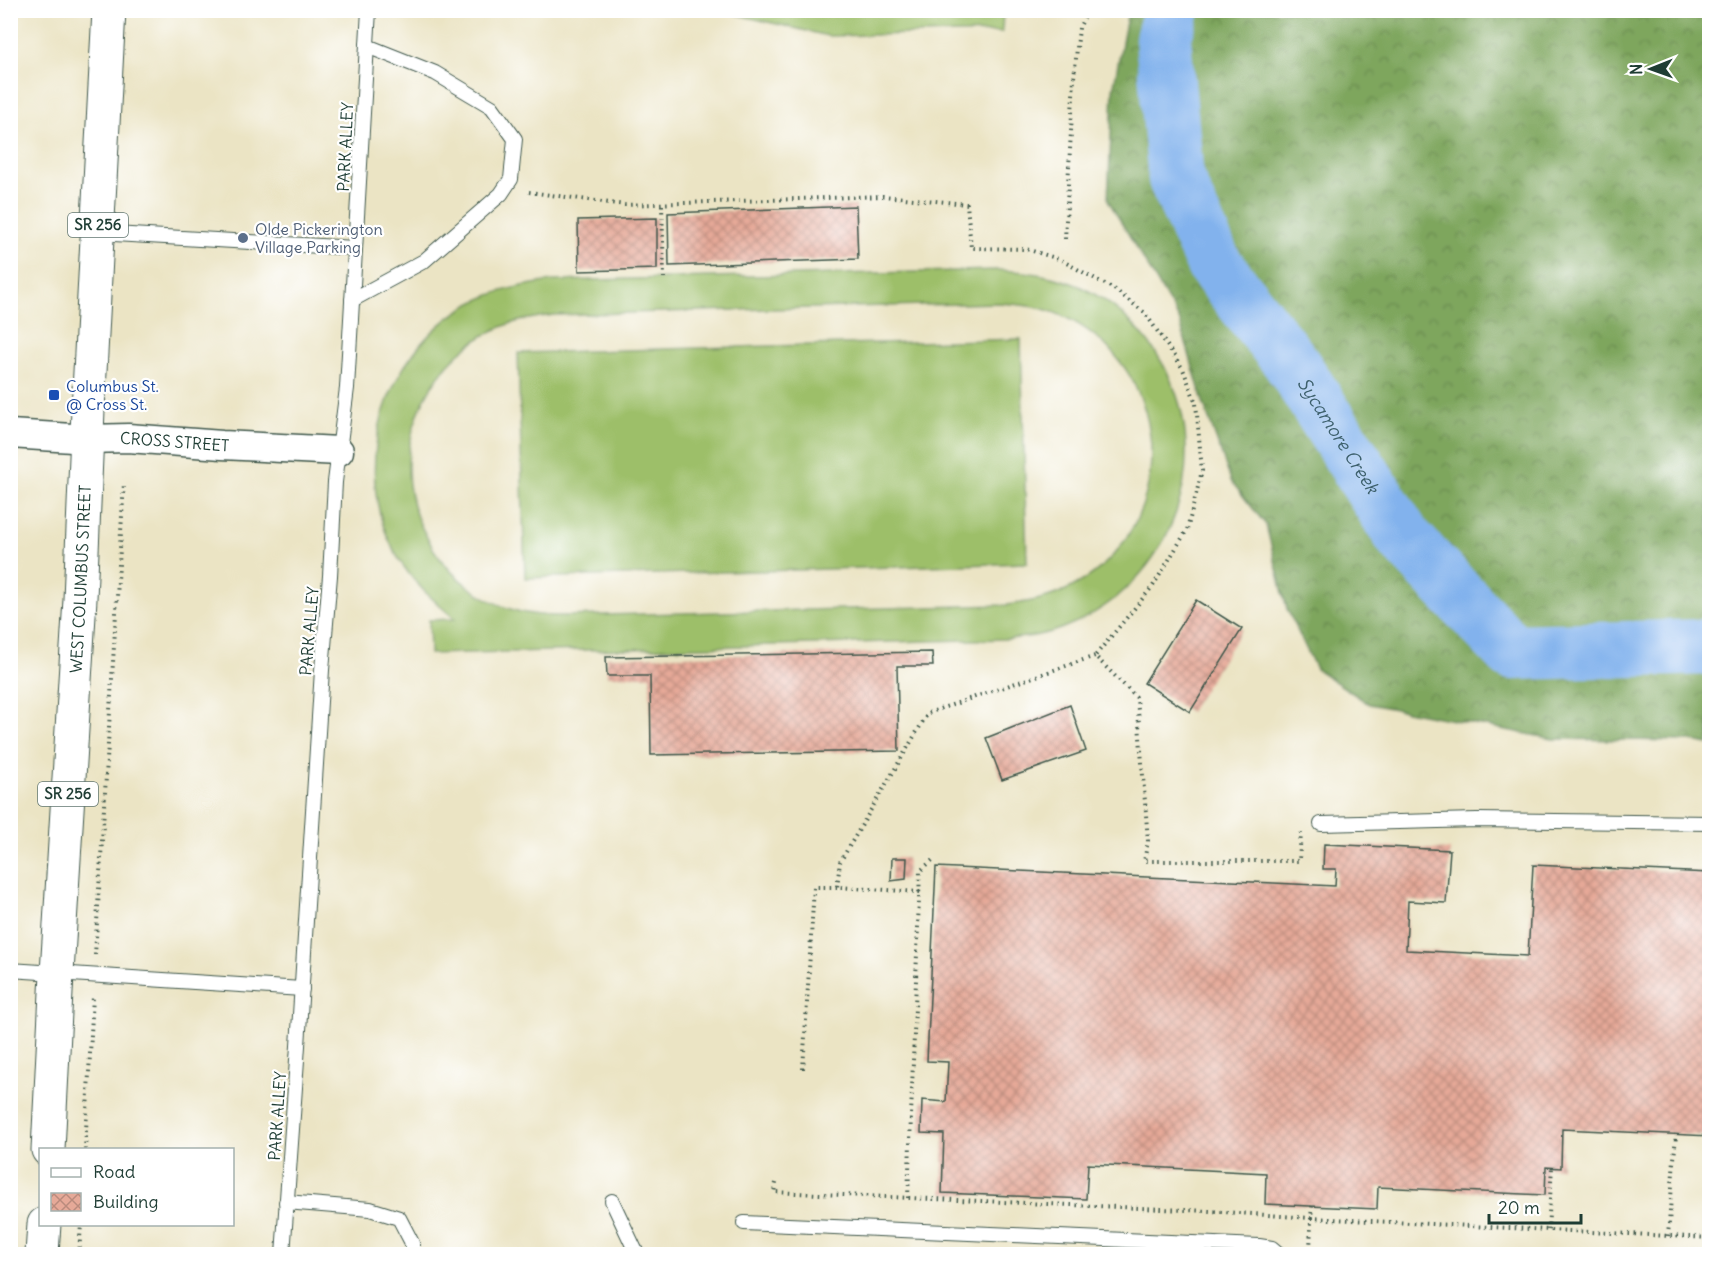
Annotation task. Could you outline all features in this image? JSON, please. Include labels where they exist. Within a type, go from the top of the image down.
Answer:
[{"type":"main road","name":"WEST COLUMBUS STREET","points":[[48,1148],[80,599],[109,10]]},
{"type":"main road","points":[[42,1254],[44,1226]]},
{"type":"street","name":"CROSS STREET","points":[[10,434],[88,439],[128,438],[339,451]]},
{"type":"lane","name":"PARK ALLEY","points":[[283,1254],[335,482],[347,388],[369,10]]},
{"type":"lane","points":[[352,300],[424,261],[501,194],[511,179],[515,139],[492,107],[435,73],[367,46]]},
{"type":"lane","points":[[97,233],[355,248]]},
{"type":"lane","points":[[1321,824],[1477,820],[1710,823]]},
{"type":"lane","points":[[10,970],[302,989]]},
{"type":"lane","points":[[612,1201],[637,1254]]},
{"type":"lane","points":[[286,1202],[370,1209],[399,1218],[412,1243],[412,1254]]},
{"type":"lane","points":[[744,1223],[1260,1246],[1272,1248],[1280,1254]]},
{"type":"path","points":[[1065,239],[1079,28],[1088,10]]},
{"type":"path","points":[[505,189],[625,205],[883,196],[967,204],[971,248],[1026,249],[1059,259],[1114,289],[1145,313],[1183,369],[1196,403],[1202,471],[1187,530],[1153,586],[1095,656],[928,713],[840,862],[837,887]]},
{"type":"path","points":[[662,205],[664,278]]},
{"type":"path","points":[[85,1148],[124,483]]},
{"type":"path","points":[[1095,656],[1137,698],[1148,842],[1144,861],[1299,861],[1302,825],[1321,824]]},
{"type":"path","points":[[908,1198],[920,871],[935,858]]},
{"type":"path","points":[[803,1070],[814,886],[920,892]]},
{"type":"path","points":[[1668,1236],[1676,1134]]},
{"type":"path","points":[[1548,1230],[1552,1167]]},
{"type":"path","points":[[776,1183],[774,1192],[1198,1210],[1311,1218],[1710,1238]]},
{"type":"path","points":[[1310,1254],[1312,1206]]},
{"type":"path","points":[[79,1254],[81,1226]]},
{"type":"green space","points":[[721,11],[1003,11],[1002,32],[828,36]]},
{"type":"green space","points":[[1128,11],[1709,11],[1709,744],[1692,741],[1553,739],[1369,704],[1316,669],[1287,609],[1266,525],[1231,481],[1203,402],[1179,319],[1108,200],[1113,90]]},
{"type":"green space","points":[[997,270],[1019,271],[1061,279],[1104,300],[1134,325],[1158,356],[1177,395],[1185,435],[1185,475],[1176,513],[1158,549],[1134,581],[1103,607],[1065,627],[1037,635],[1008,639],[430,654],[429,620],[455,619],[416,583],[397,556],[382,522],[375,487],[375,450],[382,415],[396,381],[415,351],[440,325],[470,304],[490,295],[521,286],[553,281]],"holes":[[[998,303],[1053,312],[1089,331],[1112,352],[1133,381],[1145,412],[1151,446],[1149,479],[1140,512],[1124,541],[1101,567],[1072,587],[1056,594],[1006,605],[563,616],[534,614],[517,611],[493,602],[460,580],[434,550],[417,517],[409,488],[408,458],[413,429],[423,402],[438,376],[458,354],[482,337],[509,324],[554,315]]]},
{"type":"green space","points":[[1021,339],[1027,563],[525,578],[518,353]]},
{"type":"building","points":[[856,206],[858,259],[669,266],[668,213]]},
{"type":"building","points":[[657,218],[657,269],[579,271],[578,220]]},
{"type":"building","points":[[1196,600],[1242,629],[1190,712],[1144,683]]},
{"type":"building","points":[[932,652],[933,666],[897,666],[899,751],[651,755],[650,676],[607,676],[606,657]]},
{"type":"building","points":[[1070,705],[1086,751],[1002,780],[986,738]]},
{"type":"building","points":[[1324,844],[1450,850],[1446,903],[1408,901],[1406,950],[1528,956],[1533,865],[1710,873],[1710,1136],[1562,1129],[1561,1168],[1546,1167],[1545,1195],[1378,1187],[1377,1209],[1265,1204],[1266,1173],[1088,1164],[1086,1199],[942,1193],[944,1134],[921,1133],[922,1100],[946,1102],[948,1062],[927,1061],[936,867],[1335,886],[1336,869],[1323,869]]},
{"type":"building","points":[[892,858],[907,858],[906,879],[891,881]]},
{"type":"waterway","name":"Sycamore Creek","points":[[1172,10],[1163,39],[1176,179],[1214,264],[1290,361],[1403,537],[1512,652],[1710,647]]},
{"type":"place","name":"Olde Pickerington Village Parking","points":[[243,238]]},
{"type":"place","name":"Columbus St. @ Cross St.","points":[[54,395]]}]
